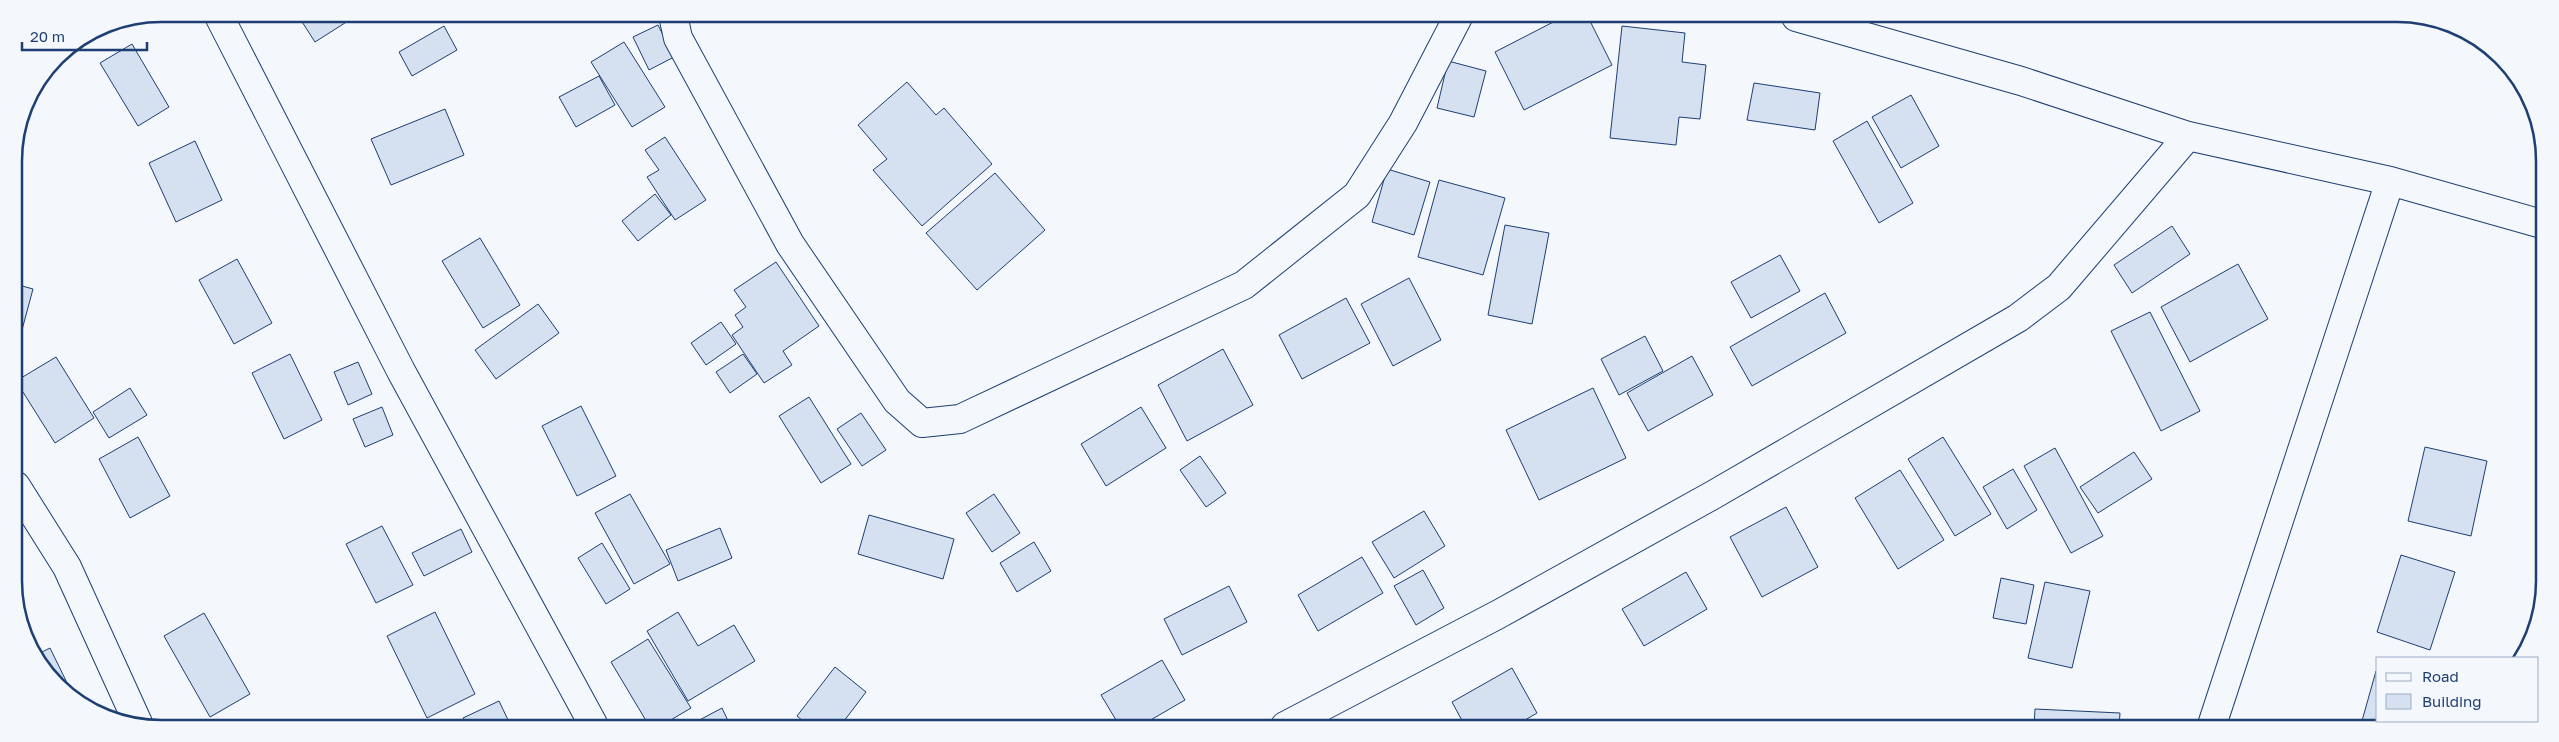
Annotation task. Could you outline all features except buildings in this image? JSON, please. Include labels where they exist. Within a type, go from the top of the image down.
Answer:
[{"type":"street","points":[[222,22],[401,371],[592,720]]},
{"type":"street","points":[[675,22],[678,38],[790,244],[897,401],[922,424],[960,420],[1244,285],[1357,195],[1403,122],[1455,22]]},
{"type":"street","points":[[1814,22],[2021,81],[2188,136],[2390,181],[2536,222]]},
{"type":"street","points":[[1297,719],[1499,614],[1705,500],[2018,318],[2059,287],[2188,136]]},
{"type":"street","points":[[2214,719],[2390,181]]},
{"type":"street","points":[[22,496],[66,567],[135,716]]}]
